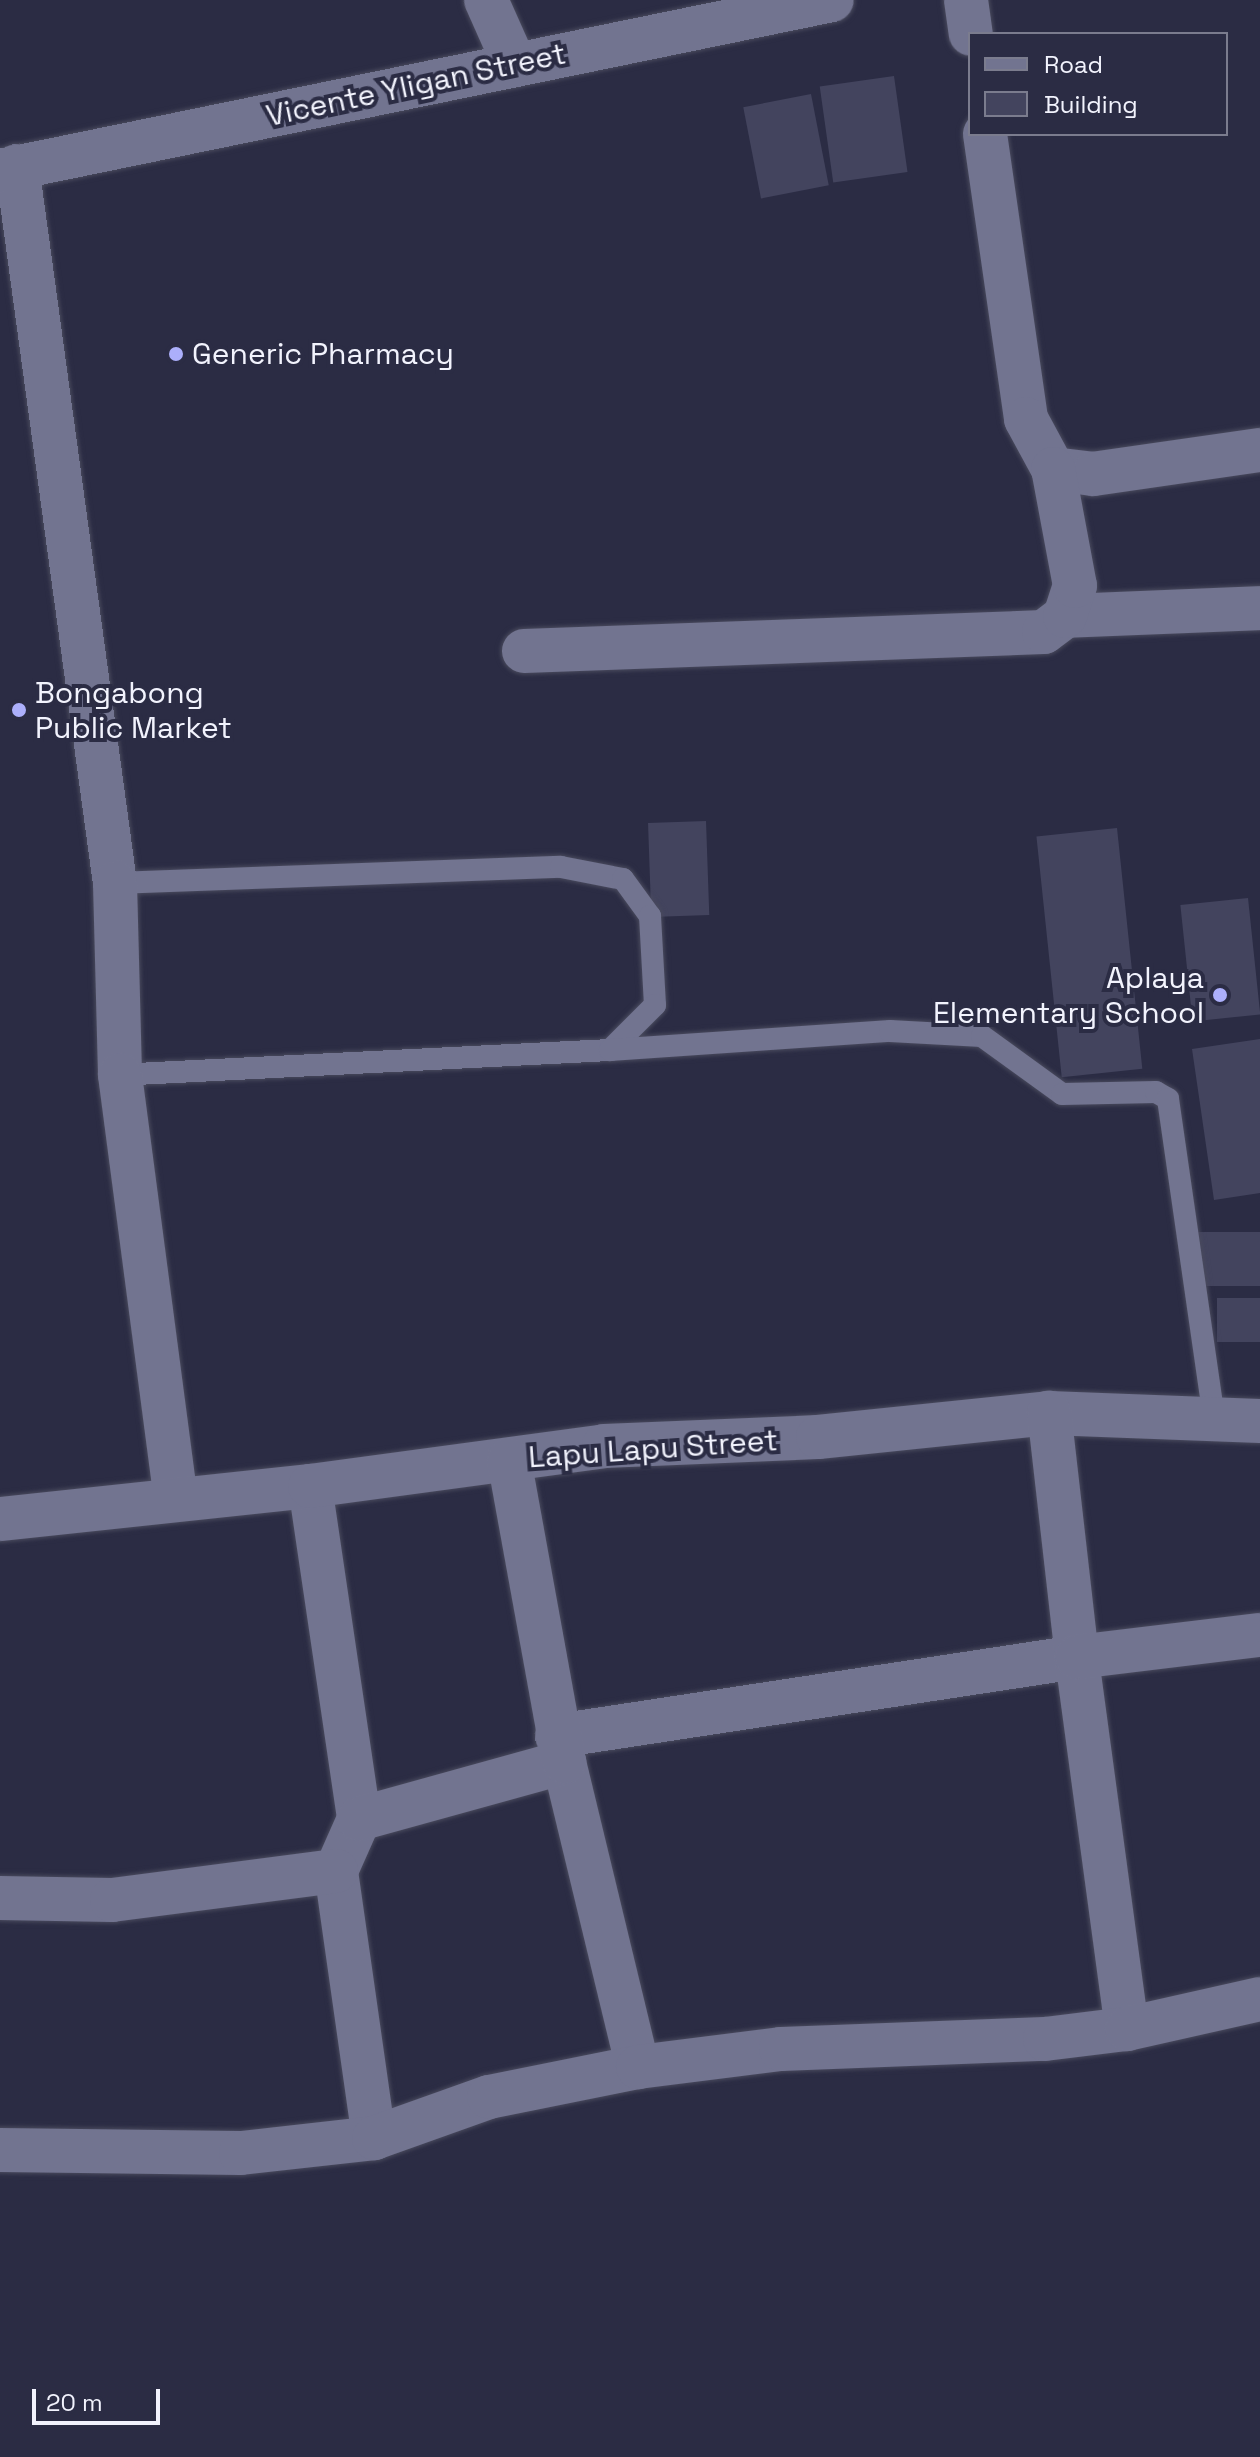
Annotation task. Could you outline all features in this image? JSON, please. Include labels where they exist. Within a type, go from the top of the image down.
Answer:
[{"type":"street","points":[[486,0],[515,65]]},
{"type":"street","name":"Vicente Yligan Street","points":[[9,169],[515,65],[720,11],[832,0]]},
{"type":"street","points":[[966,0],[971,32]]},
{"type":"street","points":[[524,651],[1044,632],[1065,616],[1075,586],[1053,469],[1026,419],[985,136]]},
{"type":"street","points":[[9,169],[115,883],[120,1075],[176,1499]]},
{"type":"street","points":[[1053,469],[1093,474],[1260,450]]},
{"type":"street","points":[[1065,616],[1260,608]]},
{"type":"street","points":[[1049,1413],[1077,1657],[1127,2029]]},
{"type":"street","name":"Lapu Lapu Street","points":[[0,1519],[310,1486],[604,1446],[818,1437],[1049,1413],[1260,1421]]},
{"type":"street","points":[[509,1460],[561,1749],[638,2067]]},
{"type":"street","points":[[310,1486],[359,1819],[336,1871],[374,2138]]},
{"type":"street","points":[[359,1819],[561,1749],[1077,1657],[1260,1635]]},
{"type":"street","points":[[0,1898],[112,1900],[336,1871]]},
{"type":"street","points":[[0,2150],[241,2153],[374,2138],[489,2097],[638,2067],[781,2049],[1045,2039],[1127,2029],[1260,1999]]},
{"type":"lane","points":[[115,883],[561,867],[623,879],[650,916],[655,1005],[610,1050]]},
{"type":"lane","points":[[120,1075],[610,1050],[890,1031],[982,1036],[1062,1094],[1156,1092],[1168,1099],[1214,1419]]},
{"type":"building","points":[[894,76],[907,172],[833,182],[820,86]]},
{"type":"building","points":[[811,94],[829,185],[761,198],[743,107]]},
{"type":"building","points":[[706,821],[709,915],[651,917],[648,823]]},
{"type":"building","points":[[1117,828],[1142,1069],[1062,1077],[1036,836]]},
{"type":"building","points":[[1248,898],[1260,1014],[1193,1021],[1180,905]]},
{"type":"building","points":[[1260,1039],[1260,1193],[1214,1200],[1192,1049]]},
{"type":"building","points":[[1195,1232],[1260,1232],[1260,1286],[1195,1286]]},
{"type":"building","points":[[1217,1298],[1260,1298],[1260,1342],[1217,1342]]},
{"type":"place","name":"Generic Pharmacy","points":[[176,354]]},
{"type":"place","name":"Bongabong Public Market","points":[[19,710]]},
{"type":"place","name":"Aplaya Elementary School","points":[[1220,995]]}]
